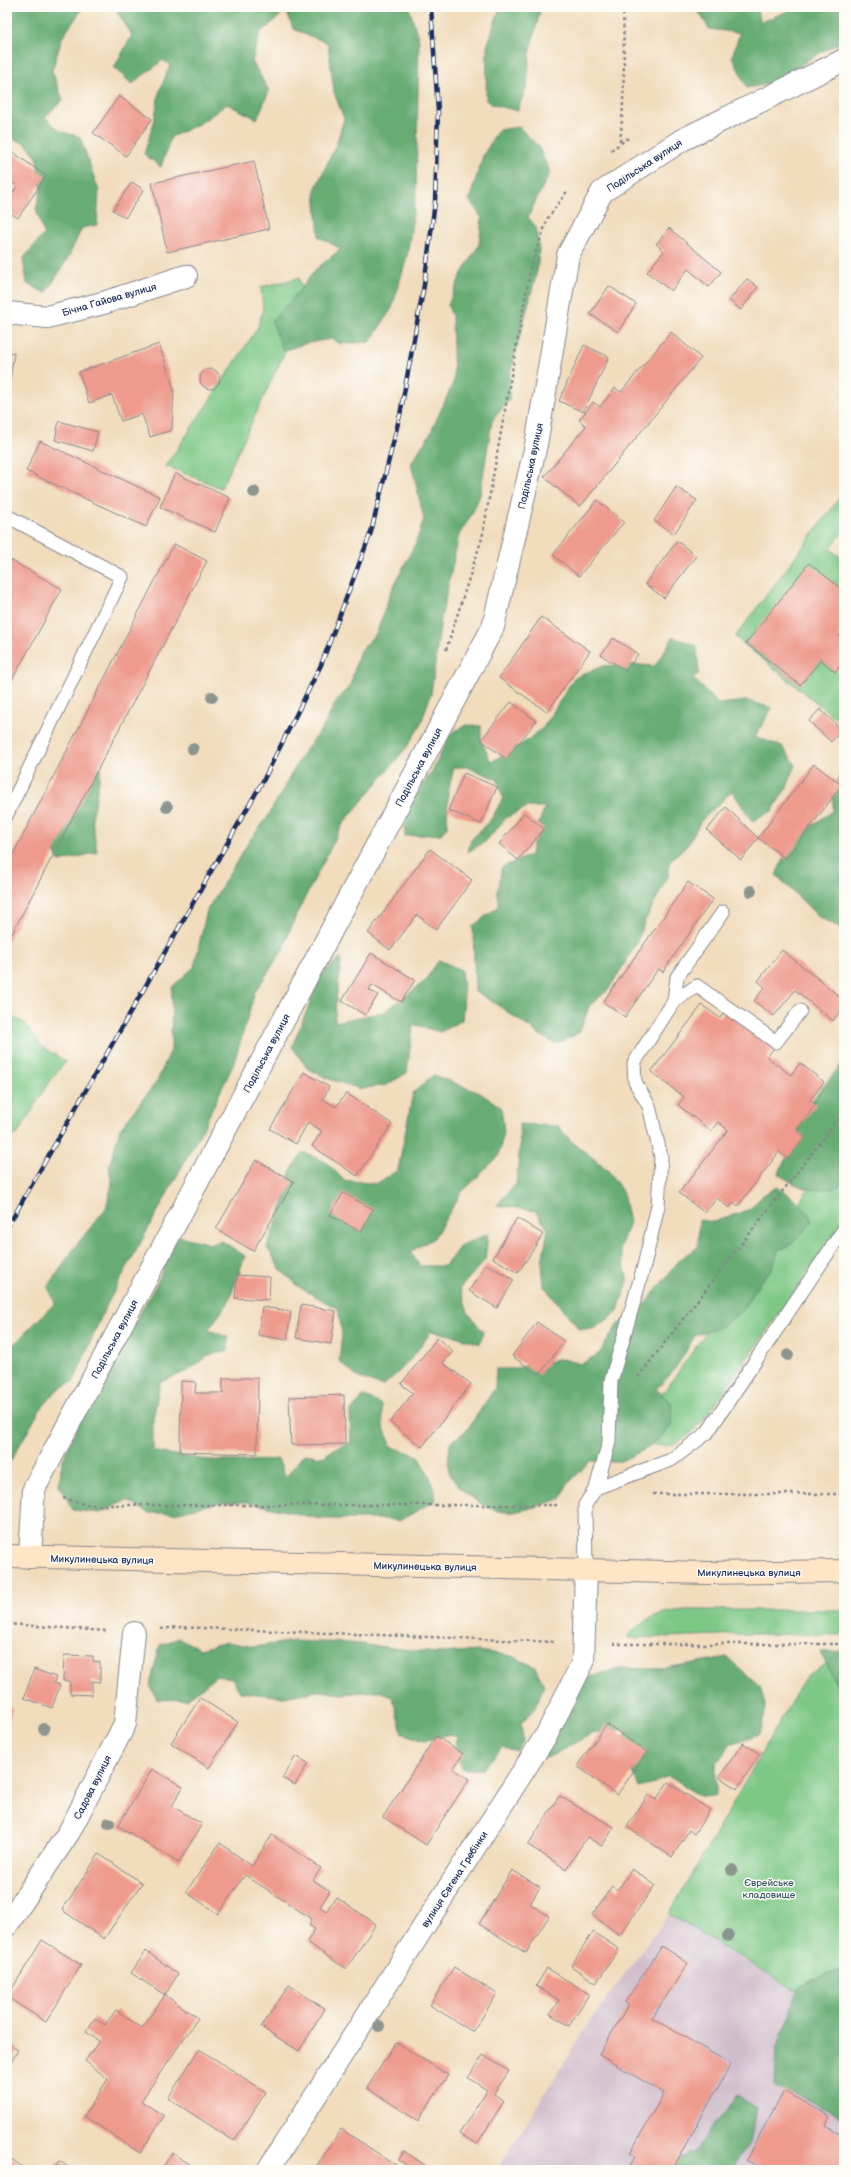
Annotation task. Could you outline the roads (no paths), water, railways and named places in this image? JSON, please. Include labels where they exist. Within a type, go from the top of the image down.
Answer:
[{"type":"main road","name":"Микулинецька вулиця","points":[[7,1556],[708,1573],[844,1571]]},
{"type":"street","name":"Подільська вулиця","points":[[30,1557],[34,1489],[493,627],[536,445],[568,255],[602,192],[682,140],[844,60]]},
{"type":"street","name":"Бічна Гайова вулиця","points":[[7,313],[47,317],[103,303],[186,276]]},
{"type":"street","name":"вулиця Євгена Гребінки","points":[[268,2170],[547,1734],[583,1662],[585,1644],[586,1570]]},
{"type":"street","name":"Садова вулиця","points":[[7,1925],[69,1832],[125,1724],[134,1633]]},
{"type":"lane","points":[[7,516],[122,577],[7,814]]},
{"type":"lane","points":[[674,1001],[677,977],[723,912]]},
{"type":"lane","points":[[586,1570],[585,1505],[596,1488],[609,1442],[611,1381],[644,1266],[658,1199],[661,1157],[650,1106],[635,1082],[634,1063],[674,1001],[697,986],[776,1042],[800,1011]]},
{"type":"lane","points":[[596,1488],[671,1460],[707,1433],[844,1229]]},
{"type":"railway","points":[[7,1228],[264,779],[321,665],[371,532],[400,415],[424,285],[435,202],[438,111],[431,7]]},
{"type":"park label","name":"Єврейське кладовище","points":[[769,1888]]}]
